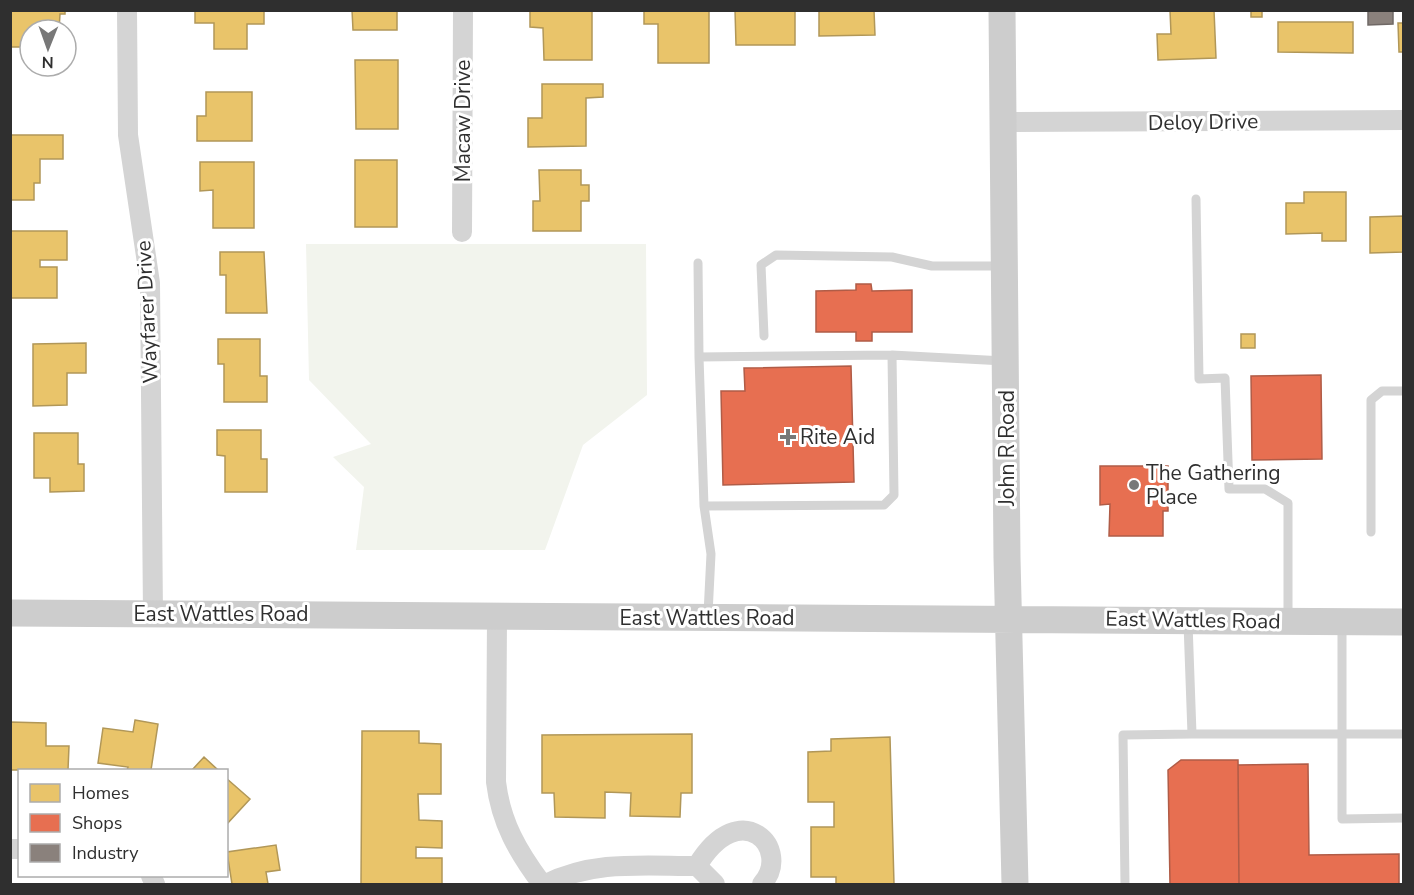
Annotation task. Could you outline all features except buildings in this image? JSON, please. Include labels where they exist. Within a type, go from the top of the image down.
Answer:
[{"type":"main road","name":"John R Road","points":[[1002,10],[1015,885]]},
{"type":"main road","name":"East Wattles Road","points":[[10,613],[1404,622]]},
{"type":"street","name":"Wayfarer Drive","points":[[127,10],[128,135],[150,283],[153,615]]},
{"type":"street","name":"Macaw Drive","points":[[462,232],[463,10]]},
{"type":"street","name":"Deloy Drive","points":[[1003,123],[1404,120]]},
{"type":"street","points":[[497,617],[499,802],[504,822],[518,852],[544,885],[568,873],[594,867],[697,866],[715,885]]},
{"type":"street","points":[[697,866],[718,838],[728,832],[747,830],[764,840],[771,854],[771,871],[762,885]]},
{"type":"lane","points":[[1196,200],[1199,379],[1225,378],[1229,489],[1265,489],[1288,503],[1288,622]]},
{"type":"lane","points":[[764,336],[761,265],[776,255],[892,256],[932,266],[1006,267]]},
{"type":"lane","points":[[698,263],[704,506],[711,554],[708,619]]},
{"type":"lane","points":[[699,357],[892,356],[1006,361]]},
{"type":"lane","points":[[704,506],[884,505],[894,495],[892,356]]},
{"type":"lane","points":[[1371,532],[1371,400],[1382,391],[1404,391]]},
{"type":"lane","points":[[1188,620],[1192,734]]},
{"type":"lane","points":[[1342,621],[1342,819],[1404,818]]},
{"type":"lane","points":[[1125,885],[1123,735],[1404,734]]},
{"type":"shaded area","points":[[306,244],[646,244],[647,395],[583,445],[545,550],[356,550],[364,487],[333,457],[371,444],[309,380]]},
{"type":"place","name":"Rite Aid","points":[[788,437]]},
{"type":"place","name":"The Gathering Place","points":[[1134,485]]}]
